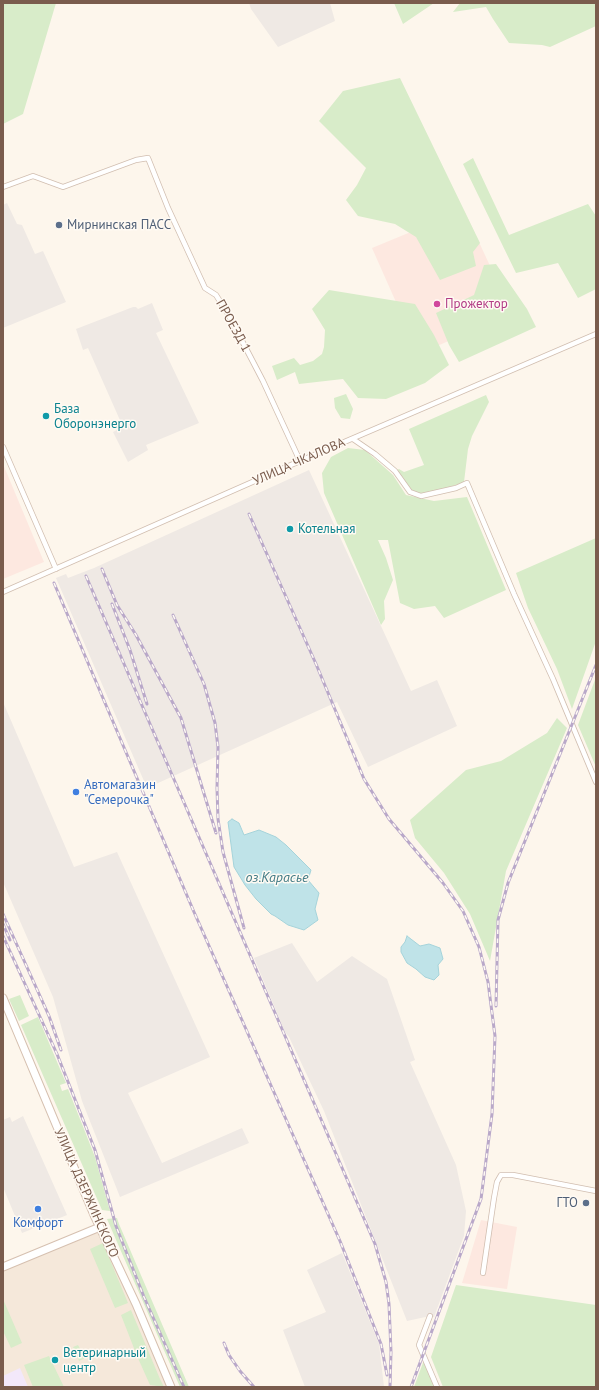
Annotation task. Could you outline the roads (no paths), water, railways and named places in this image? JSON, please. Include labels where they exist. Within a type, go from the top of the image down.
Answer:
[{"type":"street","name":"ПРОЕЗД 1","points":[[3,187],[33,176],[63,187],[136,160],[148,158],[168,208],[205,288],[216,295],[228,314],[263,381],[300,461]]},
{"type":"street","name":"УЛИЦА ЧКАЛОВА","points":[[3,592],[300,461],[596,334]]},
{"type":"street","points":[[353,438],[395,471],[410,492],[421,496],[456,488],[467,483],[514,594],[553,679],[596,782]]},
{"type":"street","points":[[3,447],[56,569]]},
{"type":"street","name":"УЛИЦА ДЗЕРЖИНСКОГО","points":[[3,998],[100,1227],[136,1304],[171,1387]]},
{"type":"street","points":[[483,1273],[494,1198],[497,1182],[501,1175],[596,1192]]},
{"type":"street","points":[[3,1267],[100,1227]]},
{"type":"street","points":[[430,1316],[419,1345],[437,1387]]},
{"type":"water","name":"оз.Карасье","points":[[232,819],[239,823],[244,835],[259,830],[276,837],[311,870],[308,880],[319,893],[315,909],[318,920],[304,930],[288,925],[271,914],[256,899],[234,867],[228,822]]},
{"type":"water","points":[[407,936],[420,946],[429,944],[440,948],[443,959],[438,965],[439,975],[434,980],[425,977],[407,963],[401,952],[401,947]]},
{"type":"railway","points":[[249,514],[316,664],[364,779],[389,819],[443,883],[463,911],[479,947],[488,982],[495,1036],[492,1114],[481,1199],[411,1387]]},
{"type":"railway","points":[[102,569],[117,605],[136,635],[181,718],[216,833]]},
{"type":"railway","points":[[86,576],[375,1244],[386,1282],[389,1304],[391,1352],[390,1387]]},
{"type":"railway","points":[[54,583],[194,912],[340,1241],[381,1344],[387,1375]]},
{"type":"railway","points":[[112,604],[130,650],[147,704]]},
{"type":"railway","points":[[173,615],[204,684],[215,723],[218,747],[218,819],[223,852],[244,928]]},
{"type":"railway","points":[[496,1006],[498,920],[508,883],[596,665]]},
{"type":"railway","points":[[3,914],[49,1016],[61,1050]]},
{"type":"railway","points":[[3,924],[10,940]]},
{"type":"railway","points":[[3,936],[57,1054],[95,1150],[116,1226],[144,1297],[184,1387]]},
{"type":"railway","points":[[224,1343],[229,1355],[254,1387]]},
{"type":"place","name":"Мирнинская ПАСС","points":[[59,225]]},
{"type":"place","name":"Прожектор","points":[[437,304]]},
{"type":"place","name":"База Оборонэнерго","points":[[46,416]]},
{"type":"place","name":"Котельная","points":[[290,529]]},
{"type":"place","name":"Автомагазин \"Семерочка\"","points":[[76,792]]},
{"type":"place","name":"ГТО","points":[[586,1203]]},
{"type":"place","name":"Комфорт","points":[[38,1209]]},
{"type":"place","name":"Ветеринарный центр","points":[[55,1360]]}]
